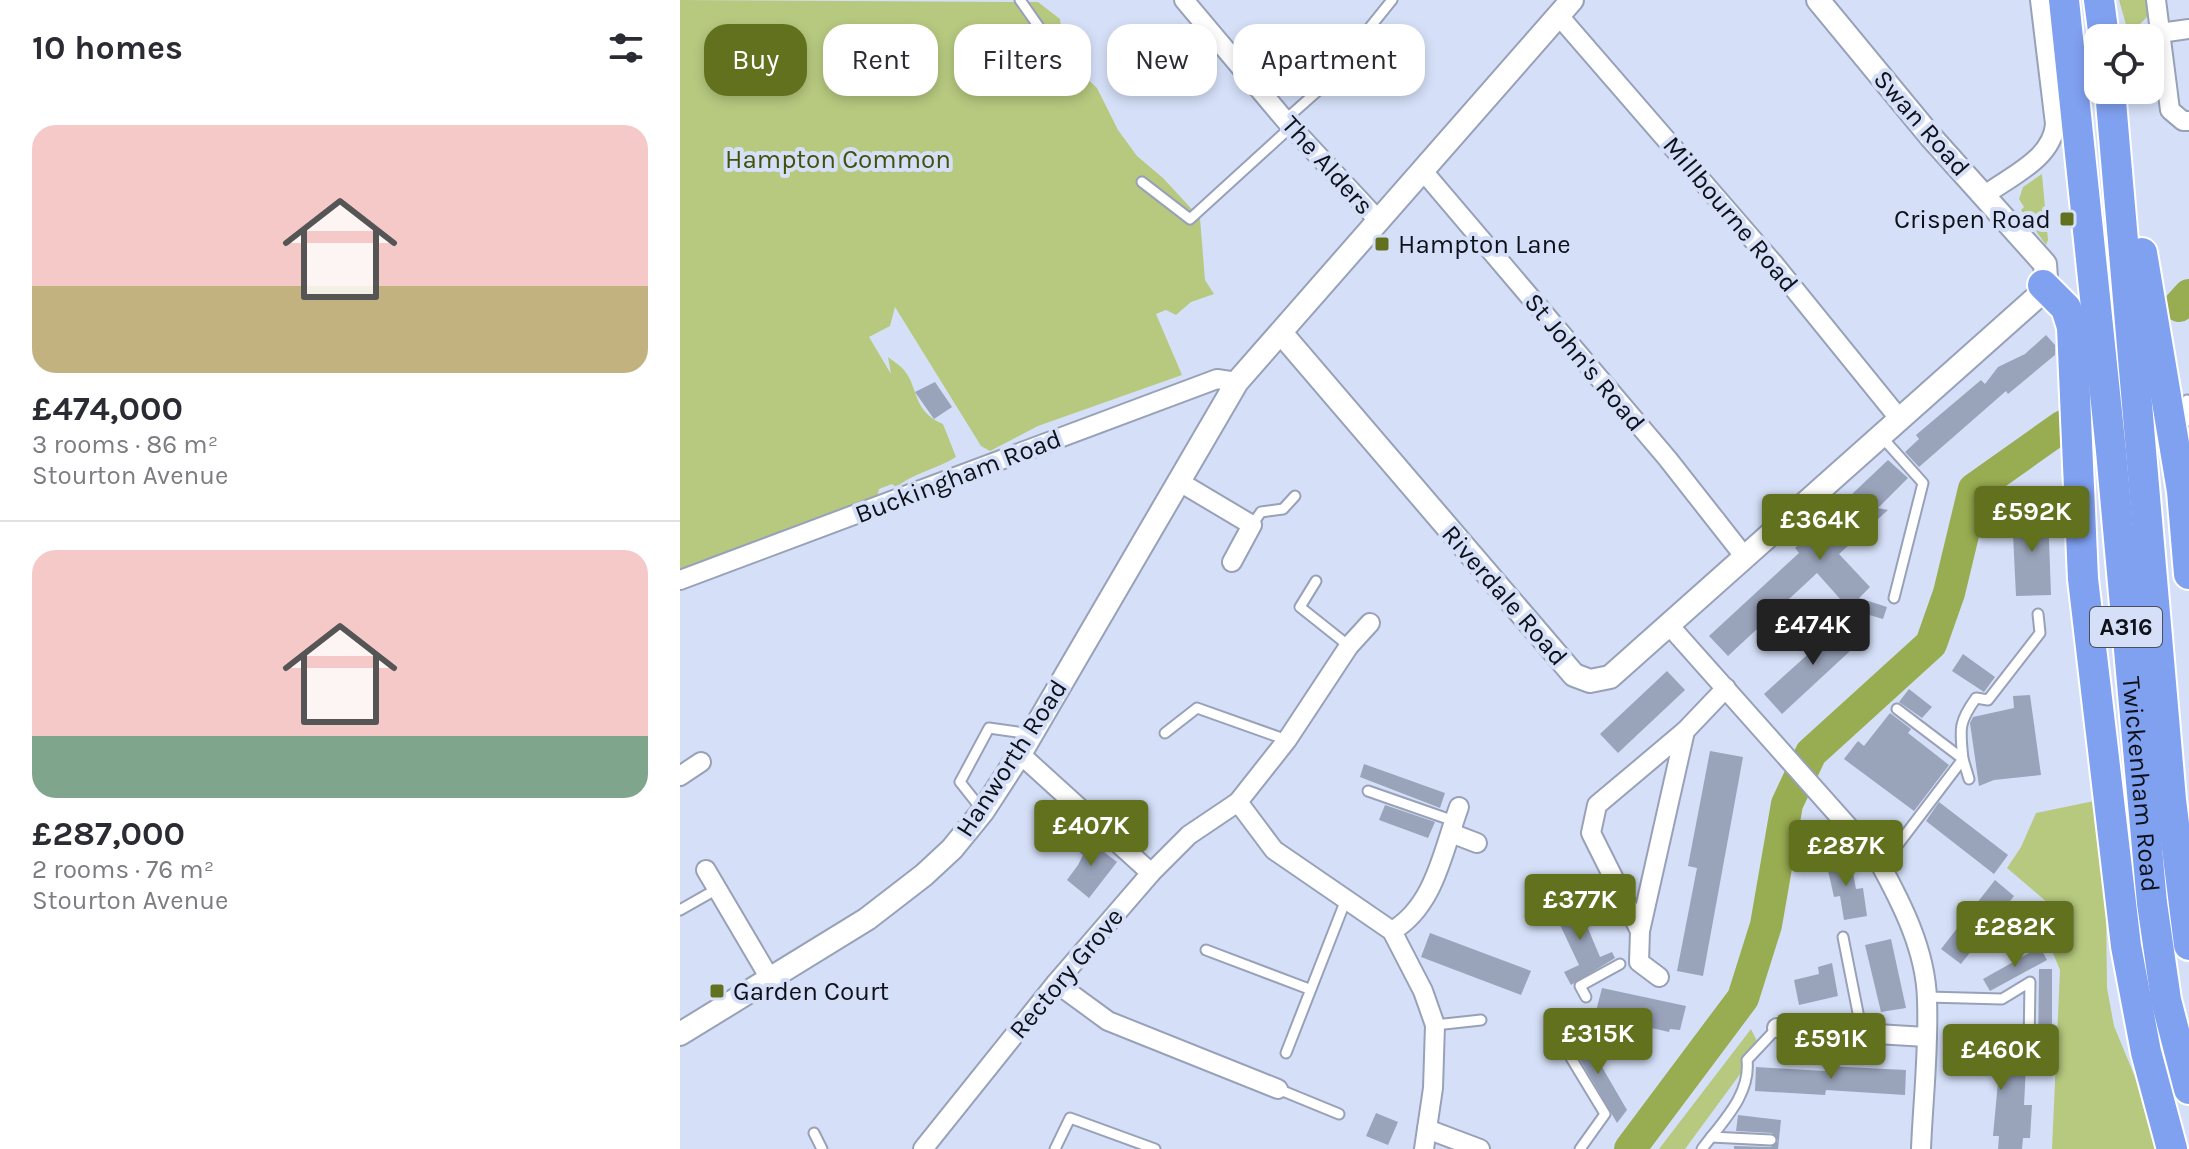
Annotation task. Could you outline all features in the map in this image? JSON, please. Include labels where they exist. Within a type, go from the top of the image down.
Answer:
[{"type":"highway","name":"Twickenham Road","points":[[2064,0],[2111,451],[2141,804],[2166,1000],[2189,1089]]},
{"type":"highway","points":[[2099,0],[2102,24]]},
{"type":"highway","name":"Twickenham Road","points":[[2112,104],[2171,800],[2189,945]]},
{"type":"highway","points":[[2113,104],[2182,491],[2189,574]]},
{"type":"highway","points":[[2043,285],[2066,308],[2072,327],[2083,579],[2134,1001],[2172,1149]]},
{"type":"highway","points":[[2111,451],[2112,815]]},
{"type":"street","name":"The Alders","points":[[1184,0],[1289,123],[1379,221]]},
{"type":"street","name":"Swan Road","points":[[1818,0],[1931,137],[2045,264],[2043,285]]},
{"type":"street","points":[[1985,195],[2046,150],[2054,139],[2055,124],[2040,0]]},
{"type":"street","points":[[2156,0],[2159,24]]},
{"type":"street","points":[[1237,382],[1566,8]]},
{"type":"street","name":"Millbourne Road","points":[[1566,8],[1898,417]]},
{"type":"street","points":[[2164,32],[2189,29]]},
{"type":"street","points":[[2164,64],[2170,110],[2183,121],[2189,121]]},
{"type":"street","name":"St John's Road","points":[[1423,171],[1667,458],[1744,556]]},
{"type":"street","name":"Riverdale Road","points":[[1282,334],[1574,675],[1590,681],[1610,677],[1898,417],[2038,296],[2043,285]]},
{"type":"street","name":"Buckingham Road","points":[[680,580],[1217,379],[1237,382]]},
{"type":"street","name":"Hanworth Road","points":[[680,1034],[867,919],[952,849],[983,811],[1020,754],[1237,382]]},
{"type":"street","points":[[1178,481],[1252,525],[1232,562]]},
{"type":"street","name":"Rectory Grove","points":[[923,1149],[1056,983],[1151,873],[1189,835],[1238,802],[1287,740],[1349,646],[1370,623]]},
{"type":"street","points":[[1668,624],[1878,860],[1906,915],[1919,953],[1927,997],[1921,1149]]},
{"type":"street","points":[[1640,931],[1591,833],[1592,818],[1597,805],[1685,731],[1726,688]]},
{"type":"street","points":[[1639,962],[1640,931],[1685,731]]},
{"type":"street","points":[[1020,754],[1151,873]]},
{"type":"street","points":[[1238,802],[1274,850],[1347,897],[1392,931],[1423,991],[1435,1025],[1424,1149]]},
{"type":"street","points":[[1392,931],[1411,920],[1432,883],[1455,820],[1477,843]]},
{"type":"street","points":[[706,870],[769,977]]},
{"type":"street","points":[[1620,964],[1639,962],[1659,977]]},
{"type":"street","points":[[1056,983],[1108,1021],[1278,1089]]},
{"type":"street","points":[[1777,1028],[1926,1037]]},
{"type":"street","points":[[1427,1129],[1480,1149]]},
{"type":"lane","points":[[1020,0],[1037,24]]},
{"type":"lane","points":[[1142,182],[1190,219],[1289,123],[1392,0]]},
{"type":"lane","points":[[2187,400],[2189,418]]},
{"type":"lane","points":[[1880,435],[1923,483],[1923,495],[1916,507],[1894,598]]},
{"type":"lane","points":[[1252,525],[1261,512],[1283,509],[1295,496]]},
{"type":"lane","points":[[1316,581],[1300,607],[1349,646]]},
{"type":"lane","points":[[1969,779],[1959,725],[1976,698],[1988,700],[2040,633],[2038,614]]},
{"type":"lane","points":[[1165,733],[1197,708],[1287,740]]},
{"type":"lane","points":[[1897,709],[1963,759]]},
{"type":"lane","points":[[983,811],[960,782],[989,728],[1031,734]]},
{"type":"lane","points":[[1878,860],[1893,851],[1963,759]]},
{"type":"lane","points":[[1368,791],[1455,820]]},
{"type":"lane","points":[[680,910],[717,889]]},
{"type":"lane","points":[[1286,1053],[1347,897]]},
{"type":"lane","points":[[1843,937],[1862,1033]]},
{"type":"lane","points":[[1206,950],[1309,989]]},
{"type":"lane","points":[[1586,997],[1580,986],[1620,964]]},
{"type":"lane","points":[[1927,997],[2002,999],[2030,982],[2029,1046]]},
{"type":"lane","points":[[1435,1025],[1481,1020]]},
{"type":"lane","points":[[1702,1149],[1745,1089],[1749,1076],[1747,1060],[1777,1028]]},
{"type":"lane","points":[[1565,1048],[1605,1114],[1580,1149]]},
{"type":"lane","points":[[1278,1089],[1339,1114]]},
{"type":"lane","points":[[1055,1149],[1070,1118],[1155,1149]]},
{"type":"lane","points":[[814,1133],[822,1149]]},
{"type":"lane","points":[[1711,1137],[1771,1140]]},
{"type":"green space","name":"Hampton Common","points":[[680,0],[1038,2],[1060,19],[1061,24],[954,24],[954,96],[1091,96],[1091,82],[1097,88],[1118,130],[1137,156],[1163,178],[1200,218],[1205,280],[1214,294],[1191,302],[1176,315],[1166,310],[1156,314],[1182,375],[1038,426],[990,451],[981,446],[895,307],[890,326],[869,337],[891,374],[888,357],[904,370],[926,413],[943,424],[956,457],[896,487],[892,484],[879,489],[878,494],[830,525],[796,526],[782,542],[680,571]]},
{"type":"green space","points":[[2119,0],[2147,0],[2149,15],[2140,24],[2126,24]]},
{"type":"green space","points":[[2042,174],[2046,245],[2021,210],[2024,207],[2019,199],[2023,187]]},
{"type":"green space","points":[[2094,801],[2106,907],[2107,988],[2114,1026],[2135,1077],[2155,1149],[2052,1149],[2060,970],[2050,946],[2062,915],[2007,868],[2021,847],[2036,813]]},
{"type":"green space","points":[[1751,1029],[1760,1047],[1685,1149],[1659,1149]]},
{"type":"building","points":[[2046,335],[2055,345],[2055,355],[2008,394],[2006,391],[1919,467],[1905,452],[1919,439],[1916,435],[1981,380],[1985,384],[1998,367],[2025,354]]},
{"type":"building","points":[[935,382],[952,407],[934,419],[915,392]]},
{"type":"building","points":[[1888,460],[1908,478],[1878,508],[1888,510],[1839,554],[1870,587],[1859,598],[1887,607],[1883,619],[1849,609],[1817,573],[1728,656],[1709,636],[1799,553],[1795,548]]},
{"type":"building","points":[[2048,512],[2051,595],[2016,596],[2012,513]]},
{"type":"building","points":[[1846,620],[1863,639],[1782,714],[1764,694]]},
{"type":"building","points":[[1963,654],[1995,677],[1984,692],[1952,671]]},
{"type":"building","points":[[1667,671],[1685,690],[1618,753],[1600,734]]},
{"type":"building","points":[[1909,689],[1932,707],[1922,718],[1899,702]]},
{"type":"building","points":[[2030,695],[2041,775],[1994,780],[1979,786],[1970,723],[1973,717],[2014,708],[2013,696]]},
{"type":"building","points":[[1890,713],[1911,729],[1908,733],[1949,765],[1914,811],[1844,759],[1858,741],[1864,746]]},
{"type":"building","points":[[1710,751],[1743,757],[1703,976],[1677,971],[1697,868],[1688,866]]},
{"type":"building","points":[[1364,764],[1445,793],[1440,808],[1360,777]]},
{"type":"building","points":[[1939,802],[2008,855],[1994,874],[1926,821]]},
{"type":"building","points":[[1385,805],[1435,822],[1428,838],[1379,820]]},
{"type":"building","points":[[1086,838],[1117,862],[1089,898],[1067,880],[1083,855],[1077,850]]},
{"type":"building","points":[[1841,856],[1842,863],[1851,862],[1856,889],[1863,888],[1867,916],[1844,920],[1840,896],[1834,897],[1825,857]]},
{"type":"building","points":[[1995,880],[2014,896],[1961,964],[1941,949]]},
{"type":"building","points":[[1576,900],[1600,957],[1612,952],[1615,958],[1571,985],[1564,972],[1579,965],[1553,910]]},
{"type":"building","points":[[1430,933],[1531,971],[1521,995],[1421,957]]},
{"type":"building","points":[[1891,939],[1906,1008],[1881,1012],[1865,945]]},
{"type":"building","points":[[2040,947],[2047,960],[1990,991],[1983,979]]},
{"type":"building","points":[[1832,963],[1838,996],[1799,1005],[1794,980],[1819,974],[1818,967]]},
{"type":"building","points":[[2039,969],[2052,969],[2052,1054],[2038,1054]]},
{"type":"building","points":[[1602,988],[1686,1006],[1680,1030],[1670,1029],[1669,1032],[1595,1015]]},
{"type":"building","points":[[1581,1031],[1627,1110],[1617,1123],[1568,1039]]},
{"type":"building","points":[[1954,1042],[2000,1044],[1999,1066],[2026,1066],[2024,1105],[2032,1105],[2030,1138],[2023,1138],[2022,1149],[1998,1149],[1999,1136],[1993,1136],[1999,1071],[1953,1067]]},
{"type":"building","points":[[1825,1066],[1906,1070],[1905,1095],[1826,1090],[1825,1095],[1755,1091],[1756,1067],[1825,1071]]},
{"type":"building","points":[[1376,1113],[1398,1122],[1388,1145],[1366,1136]]},
{"type":"building","points":[[1738,1115],[1781,1120],[1778,1149],[1734,1149],[1734,1146],[1771,1147],[1778,1141],[1772,1133],[1736,1131]]},
{"type":"waterway","points":[[2179,306],[2189,295]]},
{"type":"waterway","points":[[1630,1149],[1743,998],[1766,925],[1787,804],[1811,753],[1931,644],[1949,593],[1974,489],[2063,426]]},
{"type":"place","name":"Crispen Road","points":[[2067,219]]},
{"type":"place","name":"Hampton Lane","points":[[1382,244]]},
{"type":"place","name":"Garden Court","points":[[717,991]]}]
